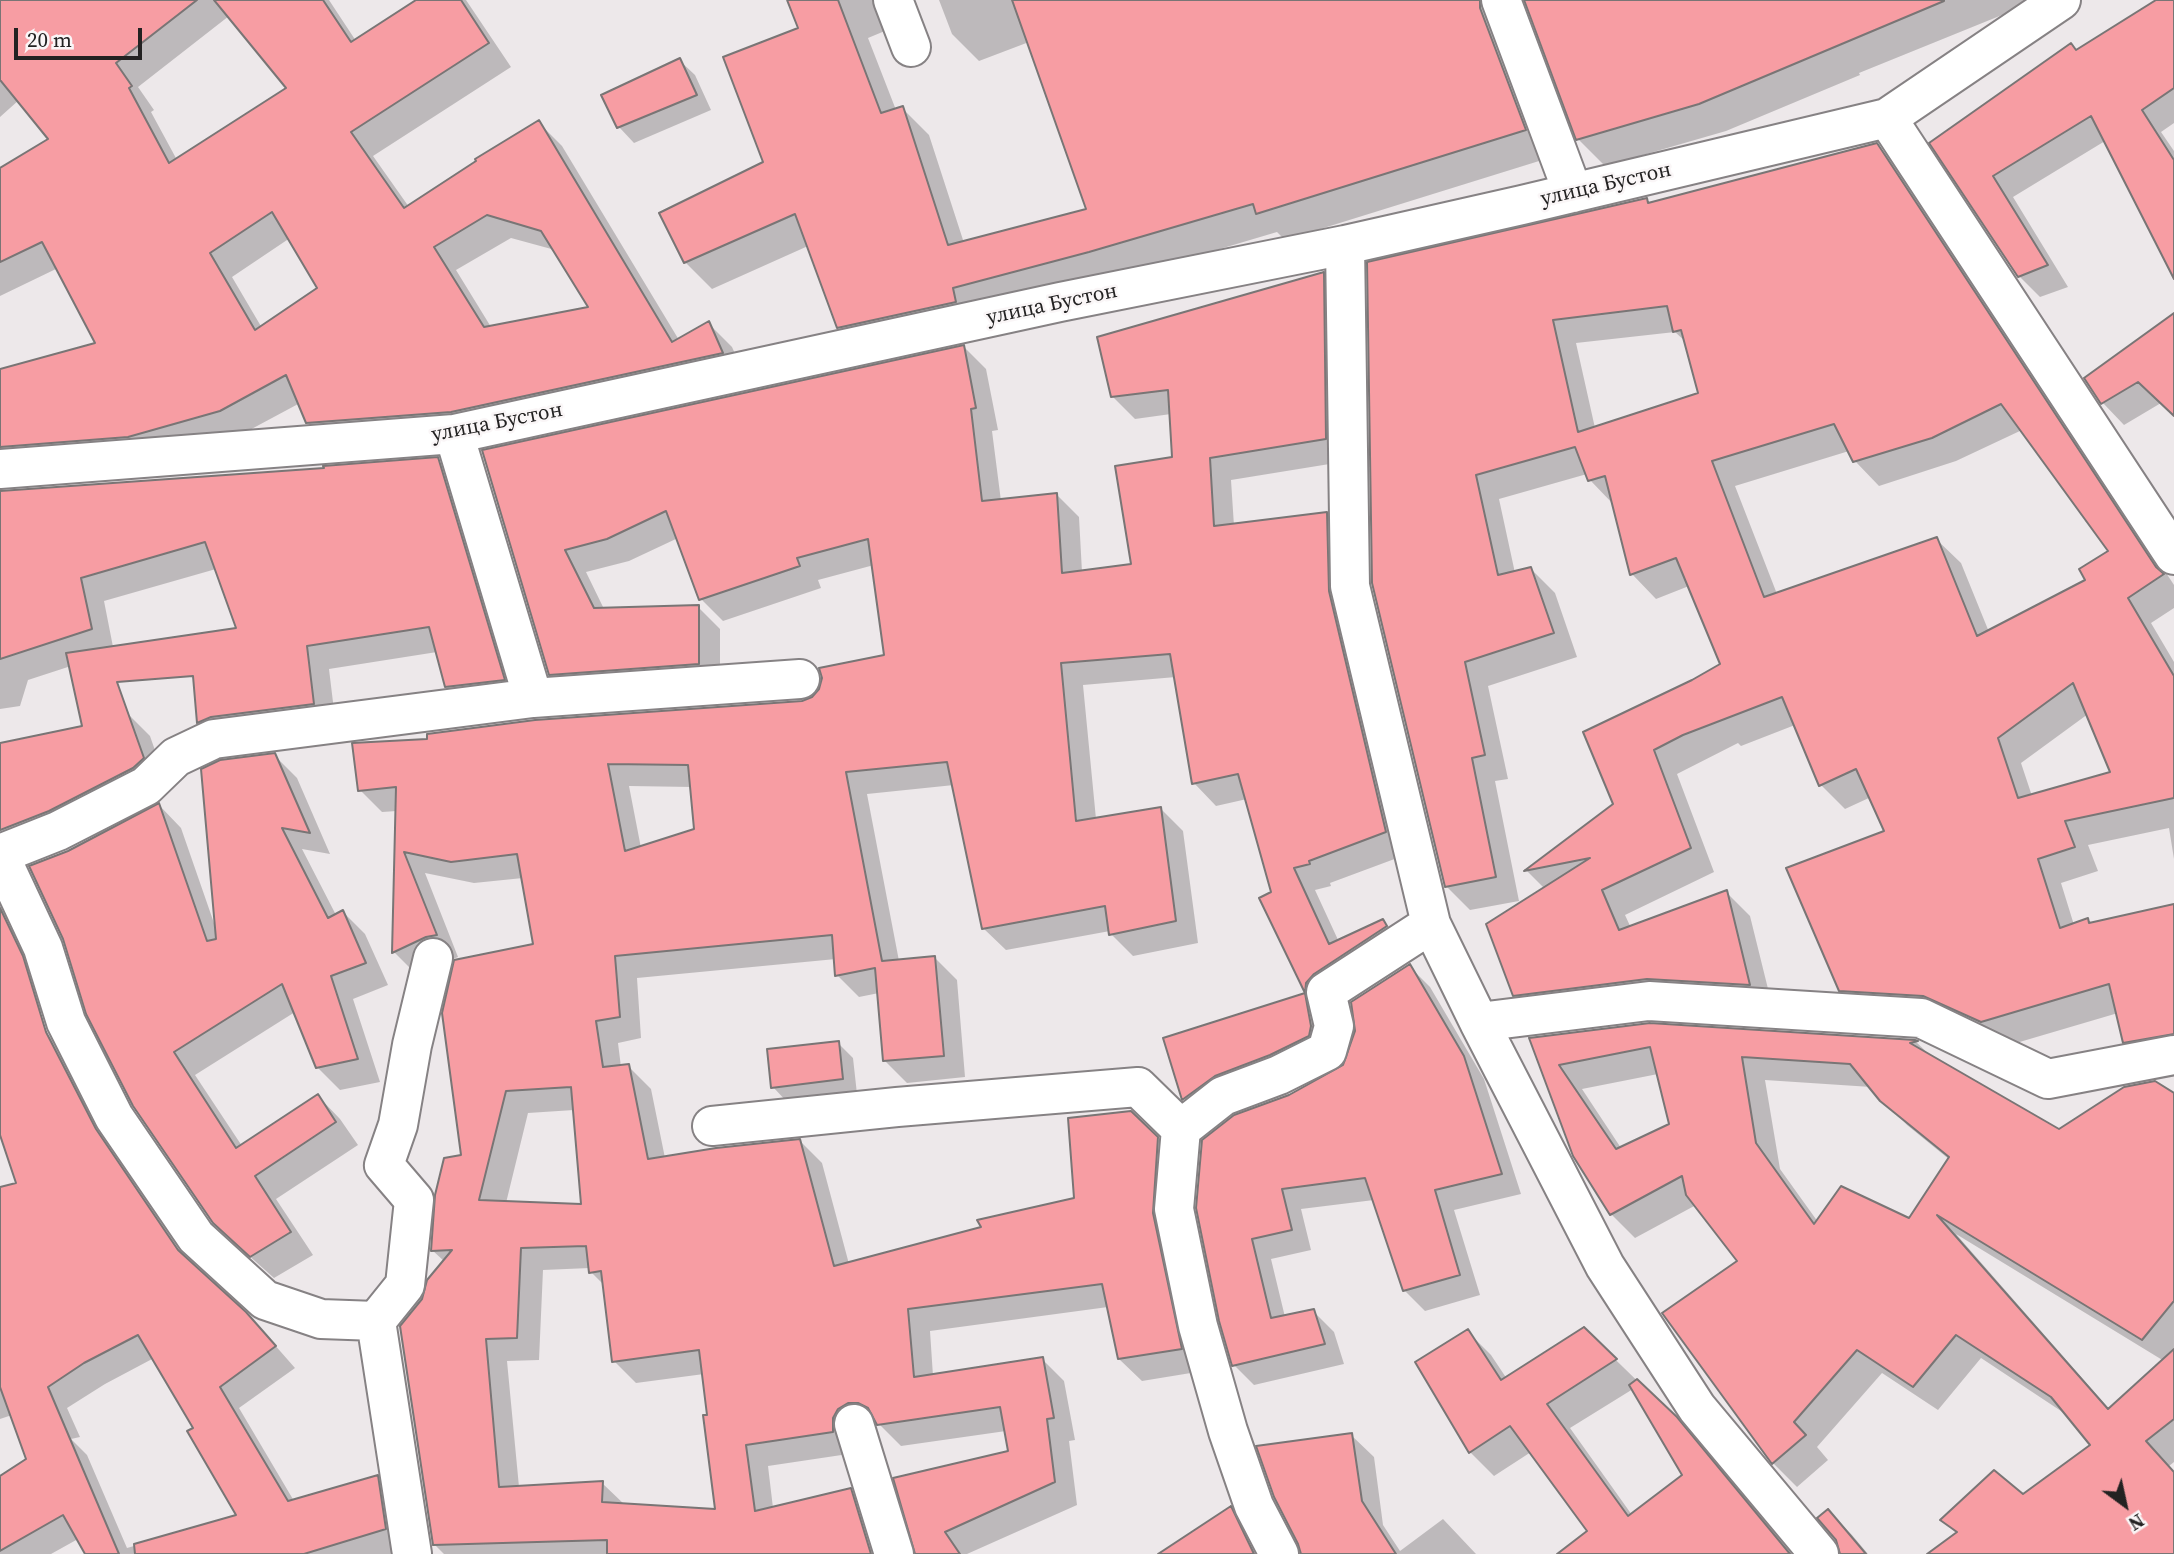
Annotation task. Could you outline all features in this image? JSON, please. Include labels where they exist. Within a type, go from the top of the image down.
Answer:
[{"type":"street","points":[[893,0],[911,47]]},
{"type":"street","points":[[1501,0],[1573,192]]},
{"type":"street","name":"улица Бустон","points":[[0,468],[454,434],[1060,302],[1345,244],[1887,118],[2061,0]]},
{"type":"street","points":[[1887,118],[2174,555]]},
{"type":"street","points":[[1345,244],[1350,586],[1431,924],[1605,1266],[1697,1408],[1819,1554]]},
{"type":"street","points":[[454,434],[533,698]]},
{"type":"street","points":[[376,1321],[321,1319],[265,1300],[196,1237],[114,1117],[66,1022],[43,948],[0,855],[58,831],[146,786],[176,757],[214,739],[533,698],[800,679]]},
{"type":"street","points":[[1279,1554],[1254,1506],[1228,1432],[1198,1326],[1174,1209],[1181,1129],[1223,1096],[1279,1075],[1327,1051],[1334,1026],[1326,992],[1431,924]]},
{"type":"street","points":[[412,1554],[376,1321],[405,1285],[414,1200],[384,1165],[398,1125],[412,1045],[433,958]]},
{"type":"street","points":[[1479,1022],[1650,1001],[1921,1018],[2048,1079],[2174,1055]]},
{"type":"street","points":[[712,1126],[1138,1087],[1181,1129]]},
{"type":"street","points":[[854,1424],[894,1554]]},
{"type":"building","points":[[0,0],[197,0],[116,63],[132,86],[129,88],[169,163],[286,88],[214,0],[323,0],[351,42],[416,0],[461,0],[489,43],[351,132],[404,208],[476,161],[475,159],[539,120],[672,342],[709,321],[723,353],[451,412],[306,423],[286,375],[220,411],[128,437],[0,447],[0,369],[95,343],[42,242],[0,262],[0,168],[48,139],[0,80]],"holes":[[[272,212],[317,288],[255,330],[210,253]],[[487,215],[541,231],[588,307],[484,327],[434,247]]]},
{"type":"building","points":[[787,0],[838,0],[881,113],[903,106],[948,245],[1086,209],[1012,0],[1480,0],[1480,8],[1526,130],[1256,214],[1253,204],[953,288],[956,302],[837,328],[795,214],[684,263],[659,213],[763,162],[723,57],[798,28]]},
{"type":"building","points":[[1524,0],[1944,1],[1699,104],[1576,140]]},
{"type":"building","points":[[2156,0],[2174,0],[2174,88],[2142,110],[2174,160],[2174,279],[2091,116],[1993,176],[2048,265],[2018,277],[1929,143],[2071,43],[2076,50]]},
{"type":"building","points":[[680,58],[697,95],[617,128],[601,95]]},
{"type":"building","points":[[1877,143],[2156,567],[2164,574],[2128,598],[2174,676],[2174,798],[2065,821],[2075,847],[2038,859],[2060,928],[2088,918],[2089,923],[2174,904],[2174,1034],[2123,1043],[2109,984],[1981,1022],[1923,996],[1839,991],[1786,868],[1884,831],[1856,769],[1819,786],[1782,697],[1683,735],[1654,750],[1691,848],[1602,890],[1619,930],[1727,890],[1750,985],[1647,979],[1513,996],[1486,924],[1590,858],[1524,871],[1613,804],[1583,732],[1720,664],[1676,558],[1630,575],[1605,476],[1588,481],[1575,447],[1476,475],[1498,575],[1531,567],[1554,633],[1465,662],[1485,755],[1472,758],[1496,877],[1445,887],[1372,583],[1367,262],[1647,198],[1648,203]],"holes":[[[1667,306],[1673,332],[1681,330],[1698,393],[1578,432],[1553,320]],[[2001,404],[2108,551],[2079,569],[2085,580],[1977,636],[1937,537],[1764,597],[1712,461],[1834,424],[1853,462],[1932,438]],[[2073,683],[2110,772],[2018,798],[1998,738]]]},
{"type":"building","points":[[1324,272],[1326,439],[1210,458],[1214,526],[1327,512],[1329,591],[1386,832],[1309,861],[1310,864],[1294,868],[1329,944],[1383,919],[1387,926],[1314,974],[1306,983],[1305,993],[1259,898],[1271,892],[1238,774],[1192,784],[1170,654],[1061,663],[1076,821],[1161,807],[1176,921],[1109,935],[1105,906],[982,929],[947,762],[846,772],[882,961],[935,956],[944,1056],[883,1061],[875,968],[835,976],[832,935],[615,956],[620,1017],[596,1021],[603,1067],[629,1064],[648,1159],[800,1139],[834,1266],[981,1227],[977,1220],[1074,1198],[1068,1118],[1131,1111],[1158,1137],[1153,1213],[1182,1349],[1118,1359],[1102,1284],[908,1309],[914,1377],[1043,1357],[1054,1418],[1047,1419],[1055,1482],[945,1532],[960,1554],[915,1554],[893,1478],[1008,1451],[1000,1407],[877,1425],[868,1408],[858,1403],[848,1403],[838,1409],[833,1418],[833,1432],[746,1445],[755,1511],[851,1488],[871,1554],[607,1554],[607,1540],[433,1545],[400,1326],[422,1299],[427,1280],[452,1250],[431,1251],[435,1195],[444,1158],[461,1155],[442,1013],[454,960],[533,944],[517,854],[451,862],[404,852],[437,935],[426,937],[392,953],[396,787],[358,791],[352,743],[427,739],[427,734],[535,720],[802,701],[812,697],[819,689],[822,678],[819,668],[884,655],[868,539],[797,558],[800,566],[699,600],[666,511],[607,539],[565,550],[594,608],[699,605],[699,664],[549,675],[482,450],[964,345],[976,408],[971,409],[982,501],[1057,493],[1062,573],[1131,564],[1115,466],[1172,457],[1168,390],[1111,397],[1097,337]],"holes":[[[608,764],[688,765],[694,829],[625,851]],[[571,1087],[581,1204],[479,1200],[506,1091]],[[586,1246],[589,1273],[601,1271],[612,1362],[699,1350],[707,1415],[703,1415],[715,1509],[602,1502],[603,1481],[499,1487],[486,1339],[517,1338],[521,1248]]]},
{"type":"building","points":[[2174,313],[2174,416],[2138,382],[2101,404],[2084,378]]},
{"type":"building","points":[[438,457],[505,680],[445,687],[429,627],[307,646],[314,704],[211,717],[197,723],[193,676],[117,682],[144,758],[133,768],[49,811],[0,830],[0,743],[82,726],[66,653],[236,628],[205,542],[81,578],[92,629],[0,659],[0,491],[324,468],[323,466]]},
{"type":"building","points":[[275,753],[310,833],[282,828],[328,918],[343,910],[366,963],[331,976],[358,1059],[316,1068],[282,984],[174,1052],[236,1148],[318,1094],[336,1122],[255,1176],[291,1232],[250,1257],[213,1223],[133,1106],[86,1014],[63,939],[29,866],[68,851],[159,803],[207,941],[216,939],[201,769],[220,760]]},
{"type":"building","points":[[0,908],[23,956],[46,1032],[96,1129],[178,1250],[246,1312],[276,1346],[220,1387],[288,1501],[378,1475],[386,1529],[304,1554],[135,1554],[134,1544],[236,1515],[187,1431],[193,1428],[138,1335],[84,1363],[48,1387],[119,1554],[85,1554],[63,1515],[0,1551],[0,1476],[26,1459],[0,1387],[0,1187],[16,1183],[0,1135]]},
{"type":"building","points":[[1410,964],[1464,1056],[1502,1174],[1435,1190],[1460,1275],[1403,1291],[1365,1178],[1282,1189],[1292,1230],[1252,1239],[1271,1318],[1314,1309],[1325,1344],[1232,1366],[1219,1321],[1196,1208],[1202,1140],[1234,1115],[1289,1095],[1343,1065],[1355,1031],[1351,1002]]},
{"type":"building","points":[[1305,993],[1311,1026],[1309,1036],[1270,1055],[1215,1076],[1182,1100],[1163,1038]]},
{"type":"building","points":[[1650,1023],[1915,1040],[1918,1041],[1910,1043],[2059,1129],[2124,1087],[2155,1081],[2174,1093],[2174,1301],[2142,1340],[1937,1215],[2108,1409],[2174,1349],[2174,1419],[2146,1441],[2174,1472],[2174,1554],[1927,1554],[1957,1532],[1940,1520],[1994,1470],[2023,1494],[2090,1445],[2051,1397],[1956,1335],[1913,1387],[1857,1350],[1794,1422],[1806,1435],[1772,1464],[1662,1313],[1737,1261],[1686,1195],[1682,1176],[1610,1215],[1573,1156],[1529,1038]],"holes":[[[1650,1047],[1669,1124],[1616,1149],[1559,1065]],[[1742,1057],[1850,1064],[1880,1101],[1949,1157],[1909,1218],[1841,1186],[1814,1224],[1756,1143]]]},
{"type":"building","points":[[839,1041],[843,1079],[771,1088],[767,1049]]},
{"type":"building","points":[[1584,1327],[1617,1359],[1547,1404],[1628,1516],[1682,1475],[1629,1385],[1637,1379],[1677,1417],[1790,1554],[1557,1554],[1587,1531],[1510,1426],[1469,1453],[1415,1362],[1468,1329],[1501,1380]]},
{"type":"building","points":[[1352,1433],[1362,1501],[1396,1554],[1301,1554],[1274,1497],[1256,1446]]},
{"type":"building","points":[[1231,1506],[1254,1554],[1158,1554]]},
{"type":"building","points":[[1828,1509],[1866,1554],[1840,1554],[1836,1540],[1817,1518]]}]
